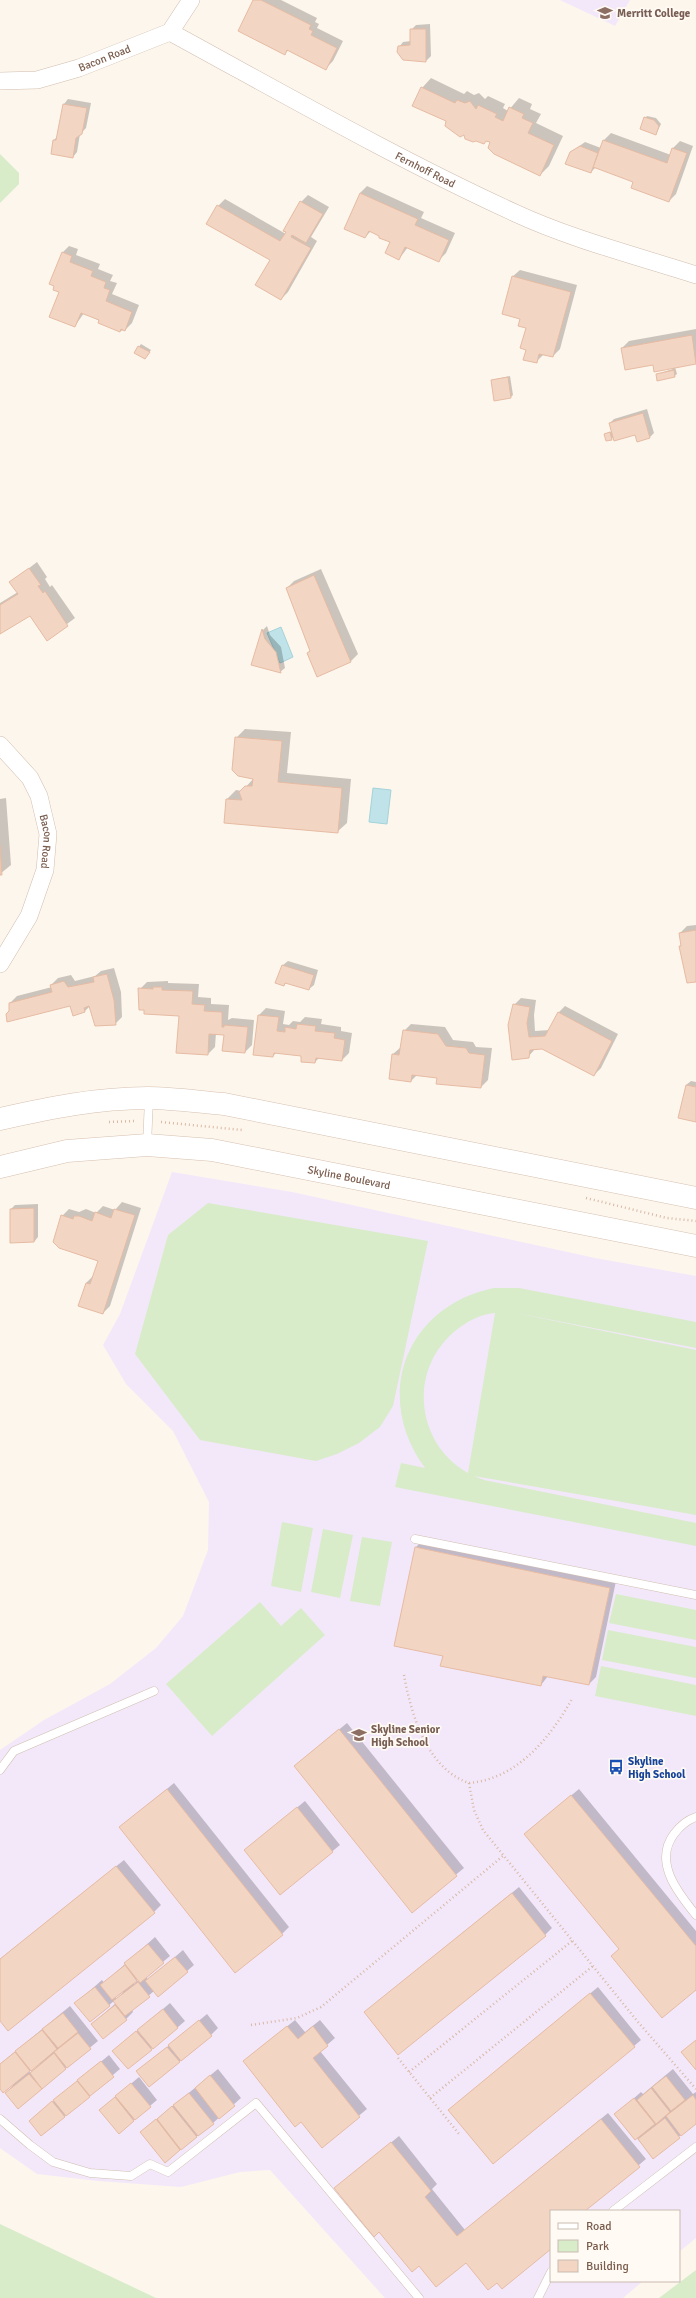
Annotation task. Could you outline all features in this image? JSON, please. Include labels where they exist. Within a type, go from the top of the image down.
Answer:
[{"type":"main road","points":[[0,1119],[68,1104],[149,1098],[224,1104],[696,1198]]},
{"type":"main road","name":"Skyline Boulevard","points":[[0,1168],[67,1151],[148,1145],[212,1150],[696,1246]]},
{"type":"street","points":[[170,32],[191,0]]},
{"type":"street","name":"Bacon Road","points":[[0,81],[37,80],[80,68],[170,32]]},
{"type":"street","name":"Fernhoff Road","points":[[170,32],[360,135],[517,214],[608,248],[696,275]]},
{"type":"street","name":"Bacon Road","points":[[0,745],[30,778],[39,796],[48,834],[45,870],[29,916],[0,964]]},
{"type":"lane","points":[[148,1145],[149,1098]]},
{"type":"lane","points":[[415,1539],[696,1596]]},
{"type":"lane","points":[[0,1770],[14,1751],[154,1690]]},
{"type":"lane","points":[[696,1817],[688,1821],[676,1831],[669,1841],[666,1857],[671,1881],[678,1894],[696,1915]]},
{"type":"lane","points":[[0,2118],[30,2145],[54,2162],[90,2173],[131,2176],[150,2164],[168,2172],[256,2103],[419,2298]]},
{"type":"lane","points":[[614,2210],[696,2147]]},
{"type":"lane","points":[[538,2298],[550,2275]]},
{"type":"path","points":[[404,1675],[414,1715],[428,1747],[451,1774],[469,1783],[497,1777],[526,1757],[549,1734],[572,1699]]},
{"type":"path","points":[[469,1783],[471,1801],[478,1821],[572,1941],[696,2089]]},
{"type":"path","points":[[251,2024],[297,2018],[321,2007],[504,1856]]},
{"type":"path","points":[[410,2072],[572,1941]]},
{"type":"path","points":[[430,2098],[593,1966]]},
{"type":"path","points":[[398,2058],[459,2134]]},
{"type":"shaded area","name":"Merritt College","points":[[560,0],[630,0],[615,26]]},
{"type":"shaded area","name":"Skyline Senior High School","points":[[172,1172],[292,1192],[595,1258],[696,1276],[696,2238],[680,2251],[680,2210],[550,2210],[550,2282],[642,2282],[623,2298],[385,2298],[270,2170],[240,2172],[181,2187],[98,2181],[37,2174],[0,2148],[0,1750],[44,1720],[110,1684],[156,1648],[183,1616],[208,1550],[209,1502],[173,1431],[126,1384],[103,1345],[120,1314]]},
{"type":"green space","points":[[0,154],[19,173],[19,184],[0,203]]},
{"type":"green space","points":[[208,1203],[428,1241],[393,1406],[380,1427],[359,1443],[337,1454],[316,1461],[200,1440],[135,1354],[168,1235]]},
{"type":"green space","points":[[494,1288],[519,1288],[696,1322],[696,1348],[511,1312],[696,1350],[696,1515],[474,1476],[484,1480],[696,1523],[696,1546],[395,1487],[401,1463],[425,1468],[409,1440],[401,1412],[400,1384],[407,1358],[420,1334],[439,1314],[464,1298]],"holes":[[[495,1313],[468,1473],[451,1460],[437,1444],[429,1426],[424,1406],[425,1386],[429,1366],[439,1348],[454,1332],[473,1319]]]},
{"type":"green space","points":[[282,1522],[313,1528],[301,1592],[271,1586]]},
{"type":"green space","points":[[323,1529],[353,1535],[340,1598],[311,1592]]},
{"type":"green space","points":[[362,1537],[392,1542],[380,1606],[350,1601]]},
{"type":"green space","points":[[616,1594],[696,1610],[696,1640],[609,1623]]},
{"type":"green space","points":[[260,1602],[281,1626],[301,1608],[325,1635],[212,1736],[166,1684]]},
{"type":"green space","points":[[608,1630],[696,1647],[696,1678],[602,1660]]},
{"type":"green space","points":[[601,1666],[696,1685],[696,1716],[595,1696]]},
{"type":"green space","points":[[0,2224],[156,2298],[0,2298]]},
{"type":"green space","points":[[696,2270],[696,2298],[659,2298]]},
{"type":"water","points":[[281,627],[293,657],[280,663],[267,633]]},
{"type":"water","points":[[373,788],[391,790],[387,824],[369,822]]},
{"type":"building","points":[[253,0],[261,0],[311,25],[309,29],[313,31],[311,35],[337,48],[326,70],[287,50],[285,55],[238,31]]},
{"type":"building","points":[[410,29],[426,29],[426,62],[403,60],[397,52],[398,46],[410,45]]},
{"type":"building","points":[[421,87],[455,103],[457,100],[465,103],[470,101],[476,109],[478,105],[497,114],[495,117],[503,121],[509,107],[524,114],[522,118],[533,123],[528,133],[554,145],[540,176],[494,154],[488,148],[490,142],[486,141],[484,144],[465,139],[464,135],[460,137],[445,126],[446,121],[412,106]]},
{"type":"building","points":[[63,104],[87,108],[82,134],[76,138],[73,158],[51,154],[53,140],[56,140]]},
{"type":"building","points":[[644,117],[654,120],[659,126],[656,135],[640,129]]},
{"type":"building","points":[[603,140],[667,163],[672,148],[687,153],[669,202],[631,188],[633,182],[593,167]]},
{"type":"building","points":[[580,146],[598,153],[591,173],[565,164],[570,152]]},
{"type":"building","points":[[360,193],[418,219],[415,225],[449,240],[439,262],[405,247],[399,260],[385,253],[390,242],[379,238],[379,236],[369,231],[365,238],[344,229]]},
{"type":"building","points":[[300,201],[323,214],[306,243],[292,235],[291,237],[311,248],[281,300],[255,285],[270,260],[206,224],[217,205],[280,241],[286,232],[283,231]]},
{"type":"building","points":[[62,252],[72,256],[70,262],[93,271],[91,276],[106,282],[104,288],[110,290],[106,301],[132,312],[125,331],[121,329],[120,332],[98,323],[99,320],[81,313],[75,327],[49,317],[59,292],[53,290],[54,286],[49,284]]},
{"type":"building","points":[[512,276],[571,292],[553,357],[539,354],[537,363],[523,360],[526,350],[520,348],[526,328],[518,326],[520,319],[502,314]]},
{"type":"building","points":[[692,335],[696,364],[654,372],[653,365],[625,370],[621,348]]},
{"type":"building","points":[[138,346],[150,352],[145,359],[134,353]]},
{"type":"building","points":[[674,370],[675,377],[657,381],[656,374]]},
{"type":"building","points":[[508,377],[511,398],[494,401],[491,380]]},
{"type":"building","points":[[643,413],[650,438],[637,442],[635,435],[614,441],[609,423]]},
{"type":"building","points":[[610,432],[612,440],[606,441],[604,434]]},
{"type":"building","points":[[29,568],[41,585],[38,586],[43,593],[45,591],[68,626],[47,641],[30,616],[0,634],[0,605],[18,594],[9,582]]},
{"type":"building","points":[[314,575],[351,662],[317,677],[307,653],[310,651],[286,588]]},
{"type":"building","points":[[262,629],[265,639],[276,652],[281,673],[251,665]]},
{"type":"building","points":[[235,737],[282,741],[278,782],[342,788],[338,833],[224,823],[226,799],[242,800],[239,792],[245,786],[252,786],[253,779],[238,776],[232,770]]},
{"type":"building","points":[[0,845],[2,875],[0,875]]},
{"type":"building","points":[[696,930],[696,982],[687,983],[679,946],[681,946],[679,933]]},
{"type":"building","points":[[282,965],[314,975],[309,990],[285,983],[284,986],[275,983]]},
{"type":"building","points":[[107,974],[114,1000],[116,1025],[95,1026],[89,1006],[84,1008],[85,1012],[73,1016],[70,1006],[7,1022],[6,1014],[9,1011],[9,1003],[52,992],[50,985],[64,981],[68,987],[94,982],[93,977]]},
{"type":"building","points":[[153,987],[162,987],[162,990],[193,991],[192,1004],[205,1005],[204,1011],[222,1012],[222,1027],[224,1027],[224,1025],[248,1027],[245,1053],[222,1051],[224,1035],[209,1034],[208,1055],[176,1053],[179,1016],[144,1014],[144,1010],[139,1010],[138,988],[153,989]]},
{"type":"building","points":[[513,1004],[530,1007],[527,1023],[529,1037],[545,1036],[558,1012],[612,1041],[594,1076],[542,1049],[530,1050],[529,1058],[512,1060],[508,1025]]},
{"type":"building","points":[[258,1015],[279,1017],[277,1031],[285,1032],[285,1027],[296,1029],[297,1024],[316,1026],[315,1031],[335,1033],[334,1038],[345,1040],[342,1061],[316,1058],[315,1063],[301,1062],[301,1056],[274,1053],[273,1057],[253,1055]]},
{"type":"building","points":[[403,1030],[438,1034],[446,1046],[466,1048],[469,1053],[485,1055],[481,1088],[436,1084],[437,1078],[412,1075],[411,1082],[389,1079],[392,1054],[399,1055]]},
{"type":"building","points":[[686,1085],[696,1087],[696,1122],[678,1118]]},
{"type":"building","points":[[34,1208],[34,1242],[10,1243],[10,1209]]},
{"type":"building","points":[[114,1209],[135,1215],[103,1314],[78,1306],[86,1283],[90,1284],[98,1261],[59,1248],[53,1242],[61,1215],[73,1219],[74,1216],[79,1216],[92,1221],[95,1212],[111,1218]]},
{"type":"building","points":[[415,1547],[610,1588],[589,1685],[543,1676],[541,1686],[440,1666],[443,1656],[394,1646]]},
{"type":"building","points":[[339,1729],[457,1876],[412,1913],[294,1766]]},
{"type":"building","points":[[167,1789],[283,1935],[235,1973],[119,1827]]},
{"type":"building","points":[[571,1795],[696,1946],[696,1990],[662,2018],[611,1956],[619,1949],[524,1834]]},
{"type":"building","points":[[297,1807],[333,1852],[280,1895],[244,1850]]},
{"type":"building","points":[[116,1866],[155,1913],[8,2031],[0,2021],[0,1959]]},
{"type":"building","points":[[512,1893],[546,1936],[398,2055],[364,2012]]},
{"type":"building","points":[[148,1944],[164,1963],[140,1983],[124,1963]]},
{"type":"building","points":[[175,1957],[188,1972],[158,1997],[145,1981]]},
{"type":"building","points":[[125,1965],[137,1981],[112,2000],[100,1985]]},
{"type":"building","points":[[138,1982],[150,1997],[125,2016],[113,2001]]},
{"type":"building","points":[[95,1987],[110,2006],[90,2022],[74,2003]]},
{"type":"building","points":[[590,1993],[635,2047],[493,2164],[448,2110]]},
{"type":"building","points":[[115,2005],[127,2020],[103,2039],[91,2024]]},
{"type":"building","points":[[163,2009],[178,2028],[153,2049],[137,2030]]},
{"type":"building","points":[[63,2013],[78,2032],[58,2048],[42,2029]]},
{"type":"building","points":[[199,2020],[212,2036],[181,2061],[168,2045]]},
{"type":"building","points":[[287,2026],[298,2039],[313,2026],[328,2046],[313,2058],[360,2117],[322,2148],[301,2122],[295,2127],[243,2061]]},
{"type":"building","points":[[42,2030],[57,2049],[31,2071],[15,2051]]},
{"type":"building","points":[[136,2031],[152,2050],[128,2069],[112,2051]]},
{"type":"building","points":[[78,2033],[91,2049],[67,2068],[54,2052]]},
{"type":"building","points":[[696,2040],[696,2070],[681,2052]]},
{"type":"building","points":[[167,2047],[180,2062],[149,2087],[136,2071]]},
{"type":"building","points":[[15,2052],[30,2071],[3,2093],[0,2089],[0,2064]]},
{"type":"building","points":[[54,2053],[66,2069],[42,2089],[30,2073]]},
{"type":"building","points":[[101,2061],[114,2077],[90,2096],[77,2080]]},
{"type":"building","points":[[29,2074],[42,2089],[18,2109],[5,2093]]},
{"type":"building","points":[[210,2075],[235,2106],[219,2119],[195,2088]]},
{"type":"building","points":[[666,2076],[685,2100],[671,2111],[652,2087]]},
{"type":"building","points":[[77,2081],[90,2097],[66,2116],[53,2100]]},
{"type":"building","points":[[131,2083],[151,2107],[135,2120],[115,2096]]},
{"type":"building","points":[[651,2088],[670,2112],[656,2124],[637,2100]]},
{"type":"building","points":[[189,2093],[214,2124],[198,2136],[173,2105]]},
{"type":"building","points":[[693,2095],[696,2100],[696,2124],[681,2136],[666,2116]]},
{"type":"building","points":[[115,2097],[134,2121],[119,2134],[99,2110]]},
{"type":"building","points":[[634,2098],[655,2124],[635,2140],[614,2114]]},
{"type":"building","points":[[52,2101],[65,2117],[41,2136],[29,2121]]},
{"type":"building","points":[[172,2106],[197,2137],[181,2150],[157,2119]]},
{"type":"building","points":[[665,2118],[680,2138],[653,2159],[638,2139]]},
{"type":"building","points":[[156,2119],[180,2150],[165,2163],[140,2132]]},
{"type":"building","points":[[601,2119],[640,2167],[586,2210],[550,2210],[550,2250],[502,2289],[497,2283],[488,2290],[466,2263],[436,2287],[419,2266],[412,2272],[379,2232],[374,2237],[334,2188],[391,2142],[431,2191],[425,2197],[457,2236]]},
{"type":"place","name":"Merritt College","points":[[605,13]]},
{"type":"place","name":"Skyline Senior High School","points":[[359,1735]]},
{"type":"place","name":"Skyline High School","points":[[616,1767]]}]
